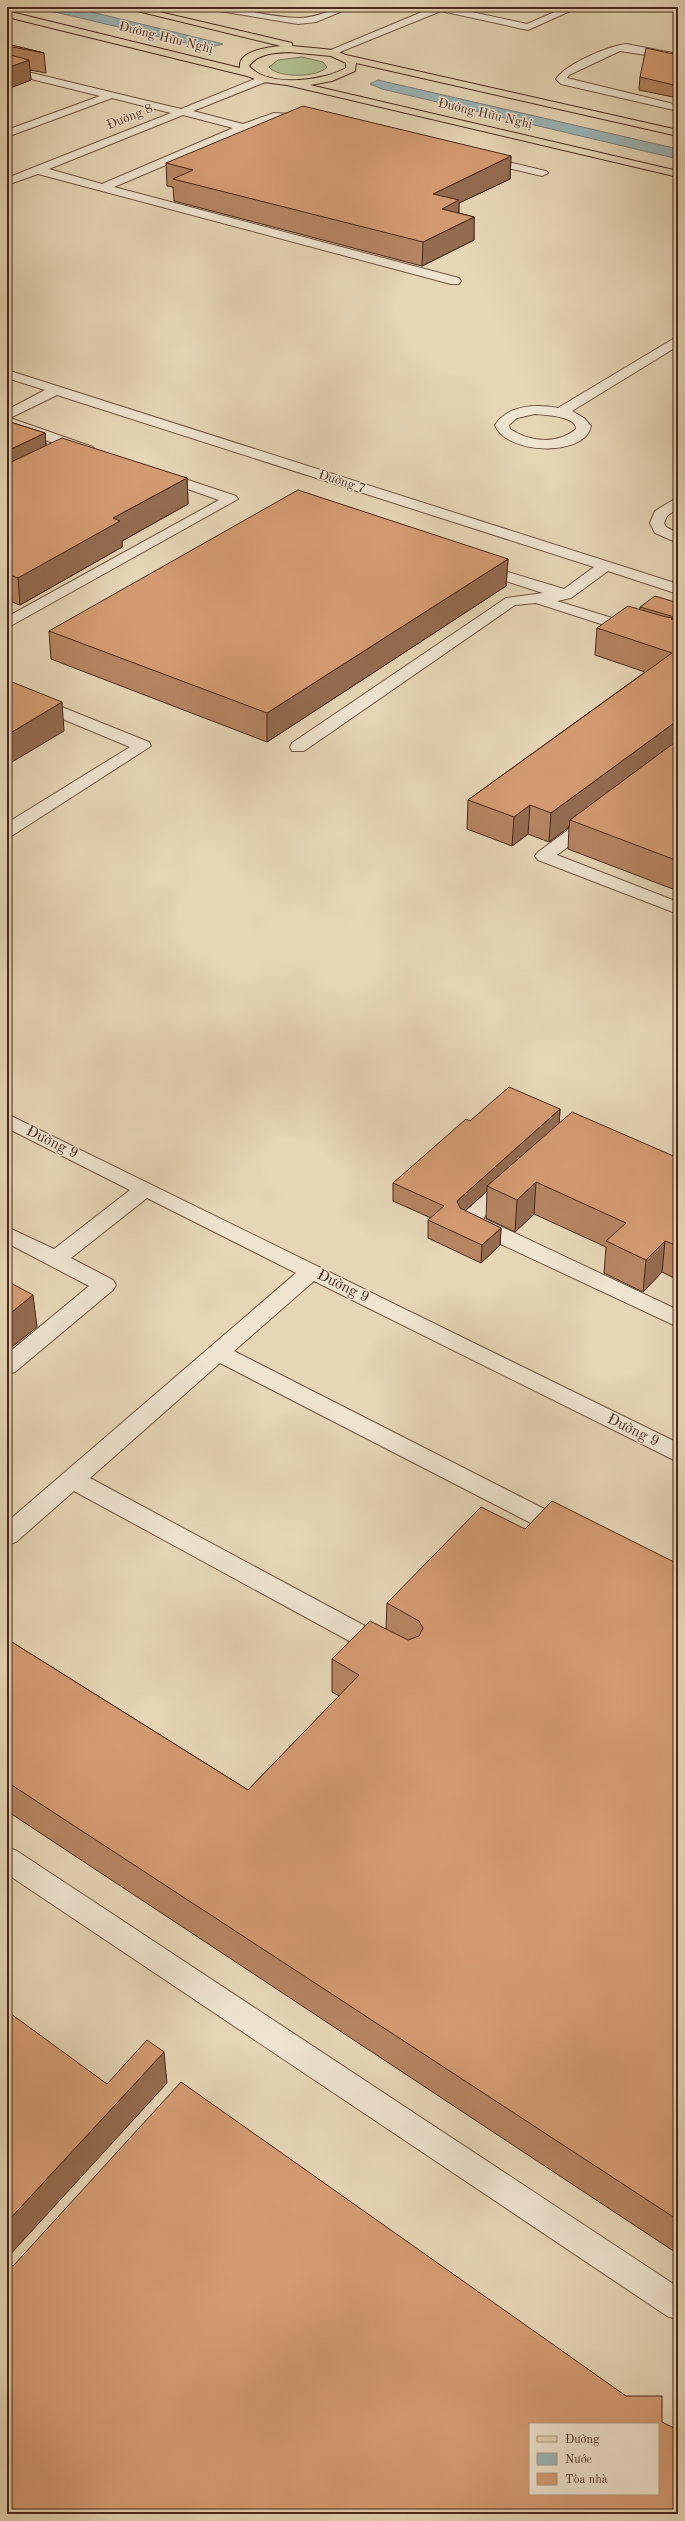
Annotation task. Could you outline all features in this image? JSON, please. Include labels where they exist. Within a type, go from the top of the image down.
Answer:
[{"type":"main road","name":"Đường Hữu Nghị","points":[[126,7],[304,49],[330,52],[347,58],[678,133]]},
{"type":"main road","name":"Đường Hữu Nghị","points":[[7,14],[249,73],[264,79],[286,82],[678,174]]},
{"type":"main road","points":[[249,73],[244,66],[248,59],[254,56],[271,51],[304,49]]},
{"type":"main road","points":[[286,82],[322,80],[341,76],[351,69],[353,65],[347,58]]},
{"type":"street","points":[[214,7],[284,20],[306,21],[347,7]]},
{"type":"street","points":[[330,52],[441,8],[528,27],[574,7]]},
{"type":"street","points":[[678,57],[626,47],[618,48],[565,73],[561,78],[565,82],[678,108]]},
{"type":"street","points":[[7,70],[244,127]]},
{"type":"street","name":"Đường 8","points":[[7,182],[264,79]]},
{"type":"street","points":[[7,134],[111,95]]},
{"type":"street","points":[[104,187],[244,127],[274,116],[303,117],[318,120]]},
{"type":"street","points":[[474,157],[542,173]]},
{"type":"street","points":[[38,170],[455,281]]},
{"type":"street","points":[[561,412],[572,416],[584,426],[583,431],[579,436],[558,443],[532,443],[510,436],[504,431],[502,425],[505,420],[522,412],[534,410],[561,412],[678,340]]},
{"type":"street","name":"Đường 7","points":[[7,374],[678,589]]},
{"type":"street","points":[[7,415],[56,390]]},
{"type":"street","points":[[7,422],[98,453]]},
{"type":"street","points":[[62,458],[83,448]]},
{"type":"street","points":[[7,623],[231,499],[142,468]]},
{"type":"street","points":[[678,501],[660,514],[657,523],[660,530],[678,539]]},
{"type":"street","points":[[460,561],[566,595]]},
{"type":"street","points":[[298,747],[511,601],[566,595],[605,566]]},
{"type":"street","points":[[536,598],[647,634]]},
{"type":"street","points":[[7,690],[143,746],[7,831]]},
{"type":"street","points":[[608,808],[544,856],[678,908]]},
{"type":"street","name":"Đường 9","points":[[7,1120],[678,1453]]},
{"type":"street","points":[[520,1174],[468,1220],[678,1319]]},
{"type":"street","points":[[56,1260],[145,1189]]},
{"type":"street","points":[[7,1234],[105,1285],[7,1366]]},
{"type":"street","points":[[7,1536],[312,1271]]},
{"type":"street","points":[[217,1352],[586,1540]]},
{"type":"street","points":[[72,1479],[401,1657]]},
{"type":"street","points":[[7,1859],[678,2305]]},
{"type":"green space","points":[[302,57],[323,62],[327,67],[322,71],[307,75],[288,75],[273,71],[269,67],[278,60]]},
{"type":"water","points":[[34,7],[71,7],[223,44],[207,48]]},
{"type":"water","points":[[378,80],[678,149],[678,159],[382,89],[370,84]]},
{"type":"building","points":[[7,44],[44,53],[7,46]]},
{"type":"building","points":[[646,48],[678,55],[678,86],[640,77]]},
{"type":"building","points":[[7,54],[29,60],[7,68]]},
{"type":"building","points":[[303,106],[511,156],[433,194],[459,200],[442,209],[474,217],[423,242],[173,179],[193,170],[166,163]]},
{"type":"building","points":[[7,421],[45,433],[7,451]]},
{"type":"building","points":[[62,438],[187,478],[113,518],[120,521],[18,578],[10,575],[7,577],[7,464]]},
{"type":"building","points":[[298,490],[508,559],[267,713],[49,631]]},
{"type":"building","points":[[655,596],[678,603],[678,618],[640,607]]},
{"type":"building","points":[[628,606],[673,618],[671,619],[678,622],[678,722],[674,723],[551,813],[530,805],[514,817],[468,800],[672,653],[597,628]]},
{"type":"building","points":[[7,680],[62,702],[7,735]]},
{"type":"building","points":[[678,740],[678,861],[570,820]]},
{"type":"building","points":[[509,1087],[560,1109],[457,1201],[460,1208],[501,1228],[482,1245],[428,1220],[444,1206],[393,1183],[466,1119],[470,1121]]},
{"type":"building","points":[[572,1112],[678,1158],[678,1246],[665,1241],[646,1260],[606,1241],[626,1223],[536,1182],[517,1200],[487,1186]]},
{"type":"building","points":[[7,1281],[33,1295],[7,1316]]},
{"type":"building","points":[[552,1501],[678,1564],[678,2220],[7,1782],[7,1639],[248,1790],[359,1675],[332,1659],[370,1621],[408,1640],[419,1636],[423,1628],[419,1621],[387,1603],[481,1507],[525,1529]]},
{"type":"building","points":[[7,2011],[107,2084],[147,2040],[164,2052],[7,2222]]},
{"type":"building","points":[[181,2082],[626,2396],[662,2396],[662,2422],[678,2430],[678,2514],[7,2514],[7,2267],[14,2265]]}]
